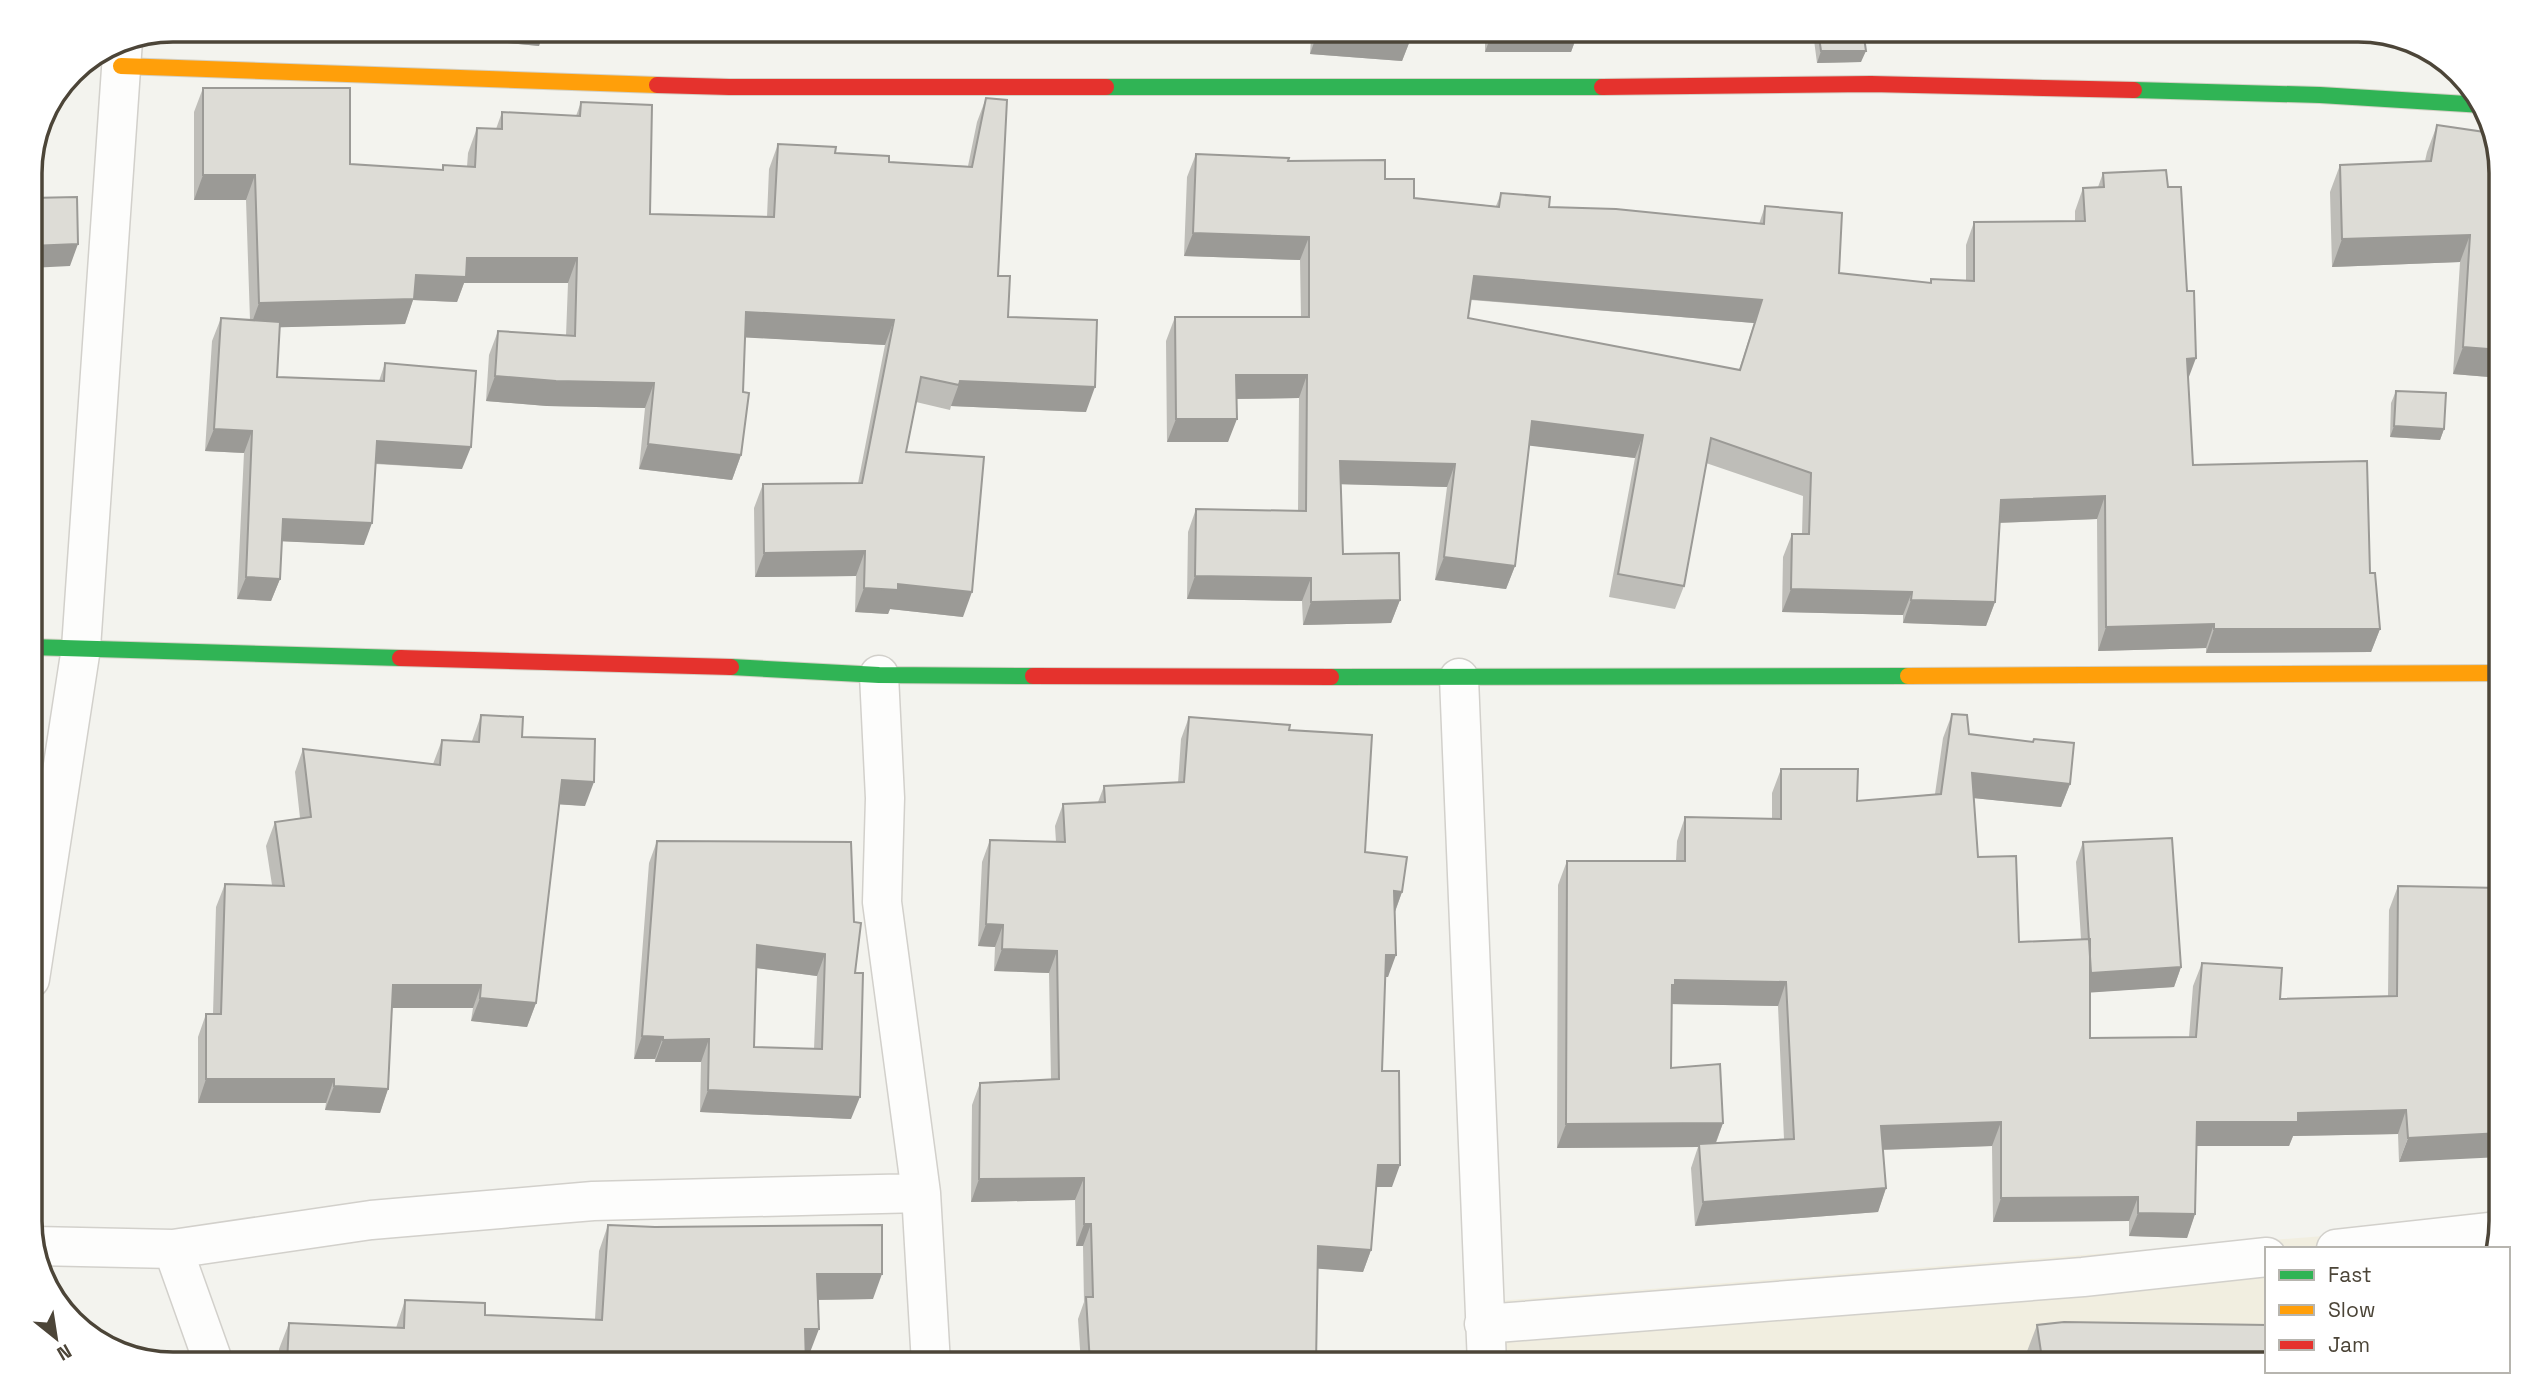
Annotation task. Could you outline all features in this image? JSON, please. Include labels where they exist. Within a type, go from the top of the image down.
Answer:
[{"type":"street","points":[[42,901],[81,648],[122,53],[729,87],[1569,87],[1871,84],[2320,95],[2469,104]]},
{"type":"street","points":[[42,647],[787,669],[879,675],[1459,678],[2489,673]]},
{"type":"street","points":[[879,675],[885,798],[882,902],[921,1193],[929,1352]]},
{"type":"street","points":[[1459,678],[1486,1352]]},
{"type":"street","points":[[45,1246],[173,1249],[371,1220],[593,1201],[921,1193]]},
{"type":"street","points":[[2354,1247],[2488,1232]]},
{"type":"street","points":[[173,1249],[210,1352]]},
{"type":"street","points":[[1484,1324],[2069,1279],[2265,1257]]},
{"type":"shaded area","points":[[2489,1223],[2486,1247],[2265,1247],[2265,1352],[1501,1352],[1497,1301]]},
{"type":"building","points":[[1820,42],[1865,42],[1866,51],[1821,51]]},
{"type":"building","points":[[203,88],[350,88],[350,164],[443,170],[443,165],[475,167],[477,128],[502,129],[502,112],[580,116],[581,102],[652,105],[650,214],[774,217],[778,144],[836,147],[835,153],[889,156],[889,162],[972,167],[986,98],[1007,100],[998,276],[1010,276],[1008,317],[1097,320],[1095,387],[960,381],[959,385],[921,377],[906,452],[984,457],[972,592],[898,584],[898,590],[864,588],[865,551],[764,553],[763,484],[862,483],[894,320],[746,312],[743,392],[749,393],[741,455],[648,444],[654,383],[556,381],[495,376],[498,331],[575,336],[577,258],[467,258],[466,277],[416,275],[414,299],[259,303],[255,175],[203,175]]},
{"type":"building","points":[[2437,125],[2482,132],[2489,164],[2489,349],[2463,347],[2470,235],[2342,239],[2340,165],[2431,161]]},
{"type":"building","points":[[1196,154],[1289,158],[1288,161],[1385,160],[1385,179],[1414,179],[1414,198],[1499,207],[1501,193],[1550,197],[1549,207],[1616,209],[1764,224],[1765,206],[1842,213],[1839,273],[1931,283],[1931,279],[1974,281],[1974,222],[2085,221],[2083,188],[2104,187],[2103,173],[2166,170],[2168,187],[2181,187],[2187,291],[2194,291],[2196,358],[2187,359],[2193,465],[2367,461],[2370,573],[2375,573],[2380,629],[2214,629],[2214,624],[2106,627],[2105,496],[2001,500],[1995,602],[1911,600],[1912,592],[1791,589],[1792,534],[1809,534],[1811,473],[1711,438],[1684,586],[1618,574],[1643,435],[1532,421],[1515,566],[1444,557],[1455,464],[1340,461],[1343,554],[1399,553],[1400,600],[1311,602],[1311,578],[1195,576],[1196,509],[1306,511],[1307,375],[1236,375],[1237,419],[1176,419],[1175,317],[1309,317],[1309,237],[1193,233]],"holes":[[[1474,276],[1762,300],[1740,370],[1468,318]]]},
{"type":"building","points":[[77,197],[78,244],[42,246],[42,198]]},
{"type":"building","points":[[221,318],[280,322],[277,377],[384,381],[385,363],[476,371],[471,447],[377,441],[372,523],[283,519],[280,579],[246,577],[252,431],[214,429]]},
{"type":"building","points":[[2396,391],[2446,393],[2444,429],[2394,426]]},
{"type":"building","points":[[1952,714],[1967,715],[1969,734],[2033,742],[2034,739],[2074,743],[2070,784],[1972,773],[1978,857],[2016,856],[2019,942],[2090,939],[2090,1038],[2196,1037],[2202,963],[2282,968],[2280,999],[2397,996],[2398,886],[2489,888],[2489,1134],[2408,1138],[2406,1110],[2298,1113],[2298,1122],[2197,1122],[2195,1214],[2138,1213],[2138,1197],[2001,1198],[2001,1122],[1881,1126],[1886,1188],[1703,1202],[1699,1144],[1794,1139],[1786,982],[1675,980],[1675,985],[1672,985],[1671,1068],[1720,1064],[1723,1123],[1566,1124],[1567,861],[1685,861],[1685,817],[1781,819],[1781,769],[1858,769],[1857,801],[1941,794]]},
{"type":"building","points":[[481,715],[523,717],[522,737],[595,739],[594,782],[562,780],[536,1003],[480,998],[481,985],[393,985],[388,1089],[334,1086],[334,1079],[206,1079],[206,1014],[221,1014],[225,884],[284,886],[275,822],[311,817],[303,749],[440,765],[442,740],[479,742]]},
{"type":"building","points":[[1189,717],[1290,725],[1289,730],[1372,735],[1365,852],[1407,857],[1402,892],[1394,891],[1396,955],[1386,955],[1382,1071],[1399,1071],[1400,1165],[1378,1165],[1371,1250],[1318,1246],[1316,1352],[1089,1352],[1086,1297],[1093,1297],[1091,1224],[1084,1224],[1084,1178],[979,1179],[980,1083],[1059,1079],[1057,951],[1002,949],[1003,925],[986,924],[990,840],[1065,842],[1063,804],[1105,802],[1104,786],[1184,782]]},
{"type":"building","points":[[2172,838],[2181,967],[2091,973],[2083,842]]},
{"type":"building","points":[[657,841],[851,842],[854,922],[861,923],[855,973],[863,973],[860,1097],[708,1090],[709,1039],[663,1040],[663,1037],[642,1036]],"holes":[[[757,945],[825,954],[822,1049],[754,1047]]]},
{"type":"building","points":[[608,1225],[882,1225],[882,1274],[817,1274],[819,1329],[805,1329],[806,1352],[288,1352],[289,1323],[404,1328],[405,1300],[485,1303],[485,1315],[602,1320]]},
{"type":"building","points":[[2064,1322],[2265,1325],[2265,1352],[2041,1352],[2037,1325]]},
{"type":"traffic: fast","points":[[1106,87],[1602,87]]},
{"type":"traffic: fast","points":[[2134,90],[2320,95],[2469,104]]},
{"type":"traffic: fast","points":[[42,647],[400,658]]},
{"type":"traffic: fast","points":[[731,667],[879,675],[1033,676]]},
{"type":"traffic: fast","points":[[1331,677],[1908,676]]},
{"type":"traffic: slow","points":[[121,66],[657,85]]},
{"type":"traffic: slow","points":[[1908,676],[2489,673]]},
{"type":"traffic: jam","points":[[1602,87],[1871,84],[2134,90]]},
{"type":"traffic: jam","points":[[657,85],[1106,87]]},
{"type":"traffic: jam","points":[[400,658],[731,667]]},
{"type":"traffic: jam","points":[[1033,676],[1331,677]]}]
